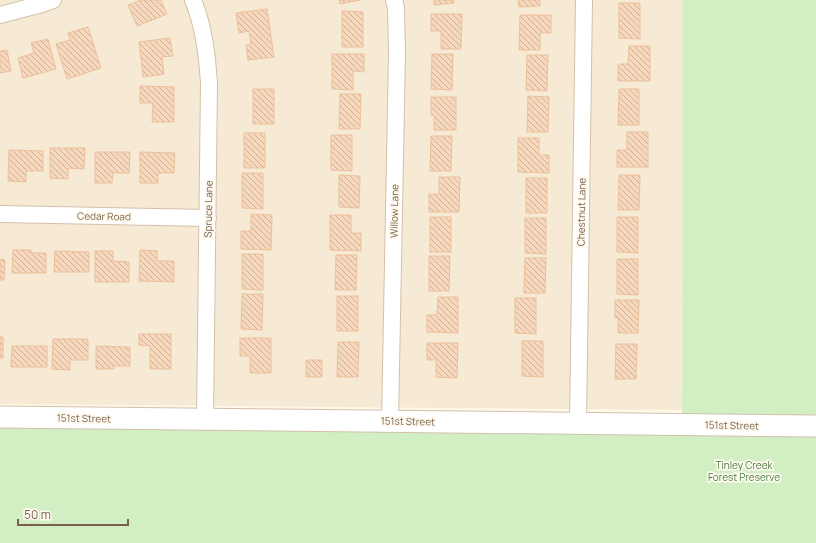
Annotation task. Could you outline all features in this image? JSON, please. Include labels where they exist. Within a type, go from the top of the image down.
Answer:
[{"type":"street","points":[[0,15],[53,0]]},
{"type":"street","name":"Spruce Lane","points":[[193,0],[204,32],[208,55],[209,83],[205,419]]},
{"type":"street","name":"Willow Lane","points":[[390,421],[397,53],[396,8],[394,0]]},
{"type":"street","name":"Chestnut Lane","points":[[578,423],[584,0]]},
{"type":"street","name":"Cedar Road","points":[[0,214],[208,218]]},
{"type":"street","name":"151st Street","points":[[0,417],[816,426]]},
{"type":"shaded area","points":[[0,0],[683,0],[682,410],[0,404]]},
{"type":"green space","name":"Tinley Creek Forest Preserve","points":[[683,0],[816,0],[816,543],[0,543],[0,426],[682,434]]},
{"type":"building","points":[[141,0],[161,0],[167,14],[137,26],[128,5]]},
{"type":"building","points":[[339,0],[360,0],[340,4]]},
{"type":"building","points":[[434,0],[454,0],[454,3],[434,5]]},
{"type":"building","points":[[518,0],[540,0],[540,6],[519,7]]},
{"type":"building","points":[[619,3],[640,3],[640,39],[619,38]]},
{"type":"building","points":[[267,9],[274,57],[248,60],[246,45],[251,44],[249,31],[239,33],[236,13]]},
{"type":"building","points":[[342,11],[363,12],[363,47],[342,47]]},
{"type":"building","points":[[431,14],[462,14],[461,49],[441,49],[441,31],[431,31]]},
{"type":"building","points":[[520,15],[551,15],[551,33],[540,33],[540,50],[519,50]]},
{"type":"building","points":[[88,27],[101,68],[67,79],[56,44],[70,40],[68,33]]},
{"type":"building","points":[[170,38],[173,56],[162,57],[164,74],[143,77],[139,42]]},
{"type":"building","points":[[48,39],[56,69],[23,78],[18,58],[34,53],[31,43]]},
{"type":"building","points":[[629,46],[650,46],[650,81],[618,81],[618,64],[628,64]]},
{"type":"building","points":[[7,50],[11,71],[0,73],[0,51]]},
{"type":"building","points":[[332,54],[364,54],[364,72],[353,71],[353,90],[332,89]]},
{"type":"building","points":[[432,54],[453,54],[452,90],[431,89]]},
{"type":"building","points":[[527,55],[548,55],[547,91],[526,90]]},
{"type":"building","points":[[140,86],[174,87],[174,122],[152,122],[153,103],[140,103]]},
{"type":"building","points":[[253,89],[274,89],[274,124],[253,124]]},
{"type":"building","points":[[619,89],[639,89],[639,125],[618,125]]},
{"type":"building","points":[[340,94],[361,94],[360,129],[339,129]]},
{"type":"building","points":[[528,96],[549,97],[548,132],[527,132]]},
{"type":"building","points":[[431,97],[456,97],[456,130],[434,130],[434,115],[431,115]]},
{"type":"building","points":[[627,132],[648,132],[648,167],[617,167],[617,150],[627,150]]},
{"type":"building","points":[[244,133],[265,133],[265,168],[244,168]]},
{"type":"building","points":[[331,135],[352,135],[352,171],[331,170]]},
{"type":"building","points":[[431,136],[452,136],[451,171],[430,171]]},
{"type":"building","points":[[518,138],[539,138],[539,155],[549,155],[549,173],[518,172]]},
{"type":"building","points":[[50,148],[85,148],[84,169],[68,168],[68,179],[50,178]]},
{"type":"building","points":[[9,150],[43,151],[43,171],[26,171],[26,182],[8,181]]},
{"type":"building","points":[[95,152],[130,152],[129,173],[113,173],[112,183],[95,183]]},
{"type":"building","points":[[140,152],[175,153],[174,173],[158,173],[158,183],[140,183]]},
{"type":"building","points":[[242,173],[263,173],[263,209],[242,208]]},
{"type":"building","points":[[339,175],[360,176],[359,208],[339,207]]},
{"type":"building","points":[[619,175],[640,175],[639,210],[618,210]]},
{"type":"building","points":[[439,177],[460,177],[459,212],[429,212],[429,194],[439,194]]},
{"type":"building","points":[[526,178],[547,178],[547,213],[526,213]]},
{"type":"building","points":[[251,214],[272,215],[271,250],[241,249],[241,231],[251,231]]},
{"type":"building","points":[[330,215],[351,215],[351,233],[361,233],[361,251],[330,250]]},
{"type":"building","points":[[430,217],[451,217],[451,252],[430,252]]},
{"type":"building","points":[[617,217],[638,217],[638,253],[617,252]]},
{"type":"building","points":[[525,218],[546,218],[546,254],[525,253]]},
{"type":"building","points":[[13,250],[31,250],[31,253],[46,253],[46,273],[12,273]]},
{"type":"building","points":[[140,250],[157,251],[157,261],[174,261],[174,282],[139,281]]},
{"type":"building","points":[[55,251],[89,252],[89,272],[54,272]]},
{"type":"building","points":[[95,251],[113,251],[113,261],[129,262],[129,282],[95,282]]},
{"type":"building","points":[[242,254],[263,254],[263,290],[242,289]]},
{"type":"building","points":[[336,255],[357,255],[356,290],[335,290]]},
{"type":"building","points":[[429,256],[450,256],[449,291],[429,291]]},
{"type":"building","points":[[525,258],[546,258],[545,293],[524,293]]},
{"type":"building","points":[[0,259],[5,260],[4,280],[0,280]]},
{"type":"building","points":[[617,259],[638,259],[638,295],[617,294]]},
{"type":"building","points":[[242,294],[263,294],[262,330],[241,329]]},
{"type":"building","points":[[337,296],[358,296],[358,331],[337,331]]},
{"type":"building","points":[[438,297],[458,297],[458,333],[427,332],[427,315],[437,315]]},
{"type":"building","points":[[515,298],[536,298],[536,334],[515,333]]},
{"type":"building","points":[[615,300],[639,300],[638,333],[618,333],[618,318],[615,318]]},
{"type":"building","points":[[139,334],[171,334],[171,369],[150,369],[150,346],[139,345]]},
{"type":"building","points":[[0,337],[3,337],[3,358],[0,358]]},
{"type":"building","points":[[240,338],[271,338],[271,373],[250,373],[250,356],[240,356]]},
{"type":"building","points":[[53,339],[88,339],[88,360],[70,360],[70,370],[52,369]]},
{"type":"building","points":[[522,341],[543,341],[543,377],[522,376]]},
{"type":"building","points":[[338,342],[359,342],[358,377],[337,377]]},
{"type":"building","points":[[427,343],[458,343],[457,378],[436,377],[436,360],[427,360]]},
{"type":"building","points":[[616,344],[637,344],[636,379],[615,379]]},
{"type":"building","points":[[12,346],[47,346],[47,367],[11,367]]},
{"type":"building","points":[[96,346],[130,347],[130,366],[114,366],[114,369],[96,369]]},
{"type":"building","points":[[306,360],[322,360],[322,377],[306,377]]}]
